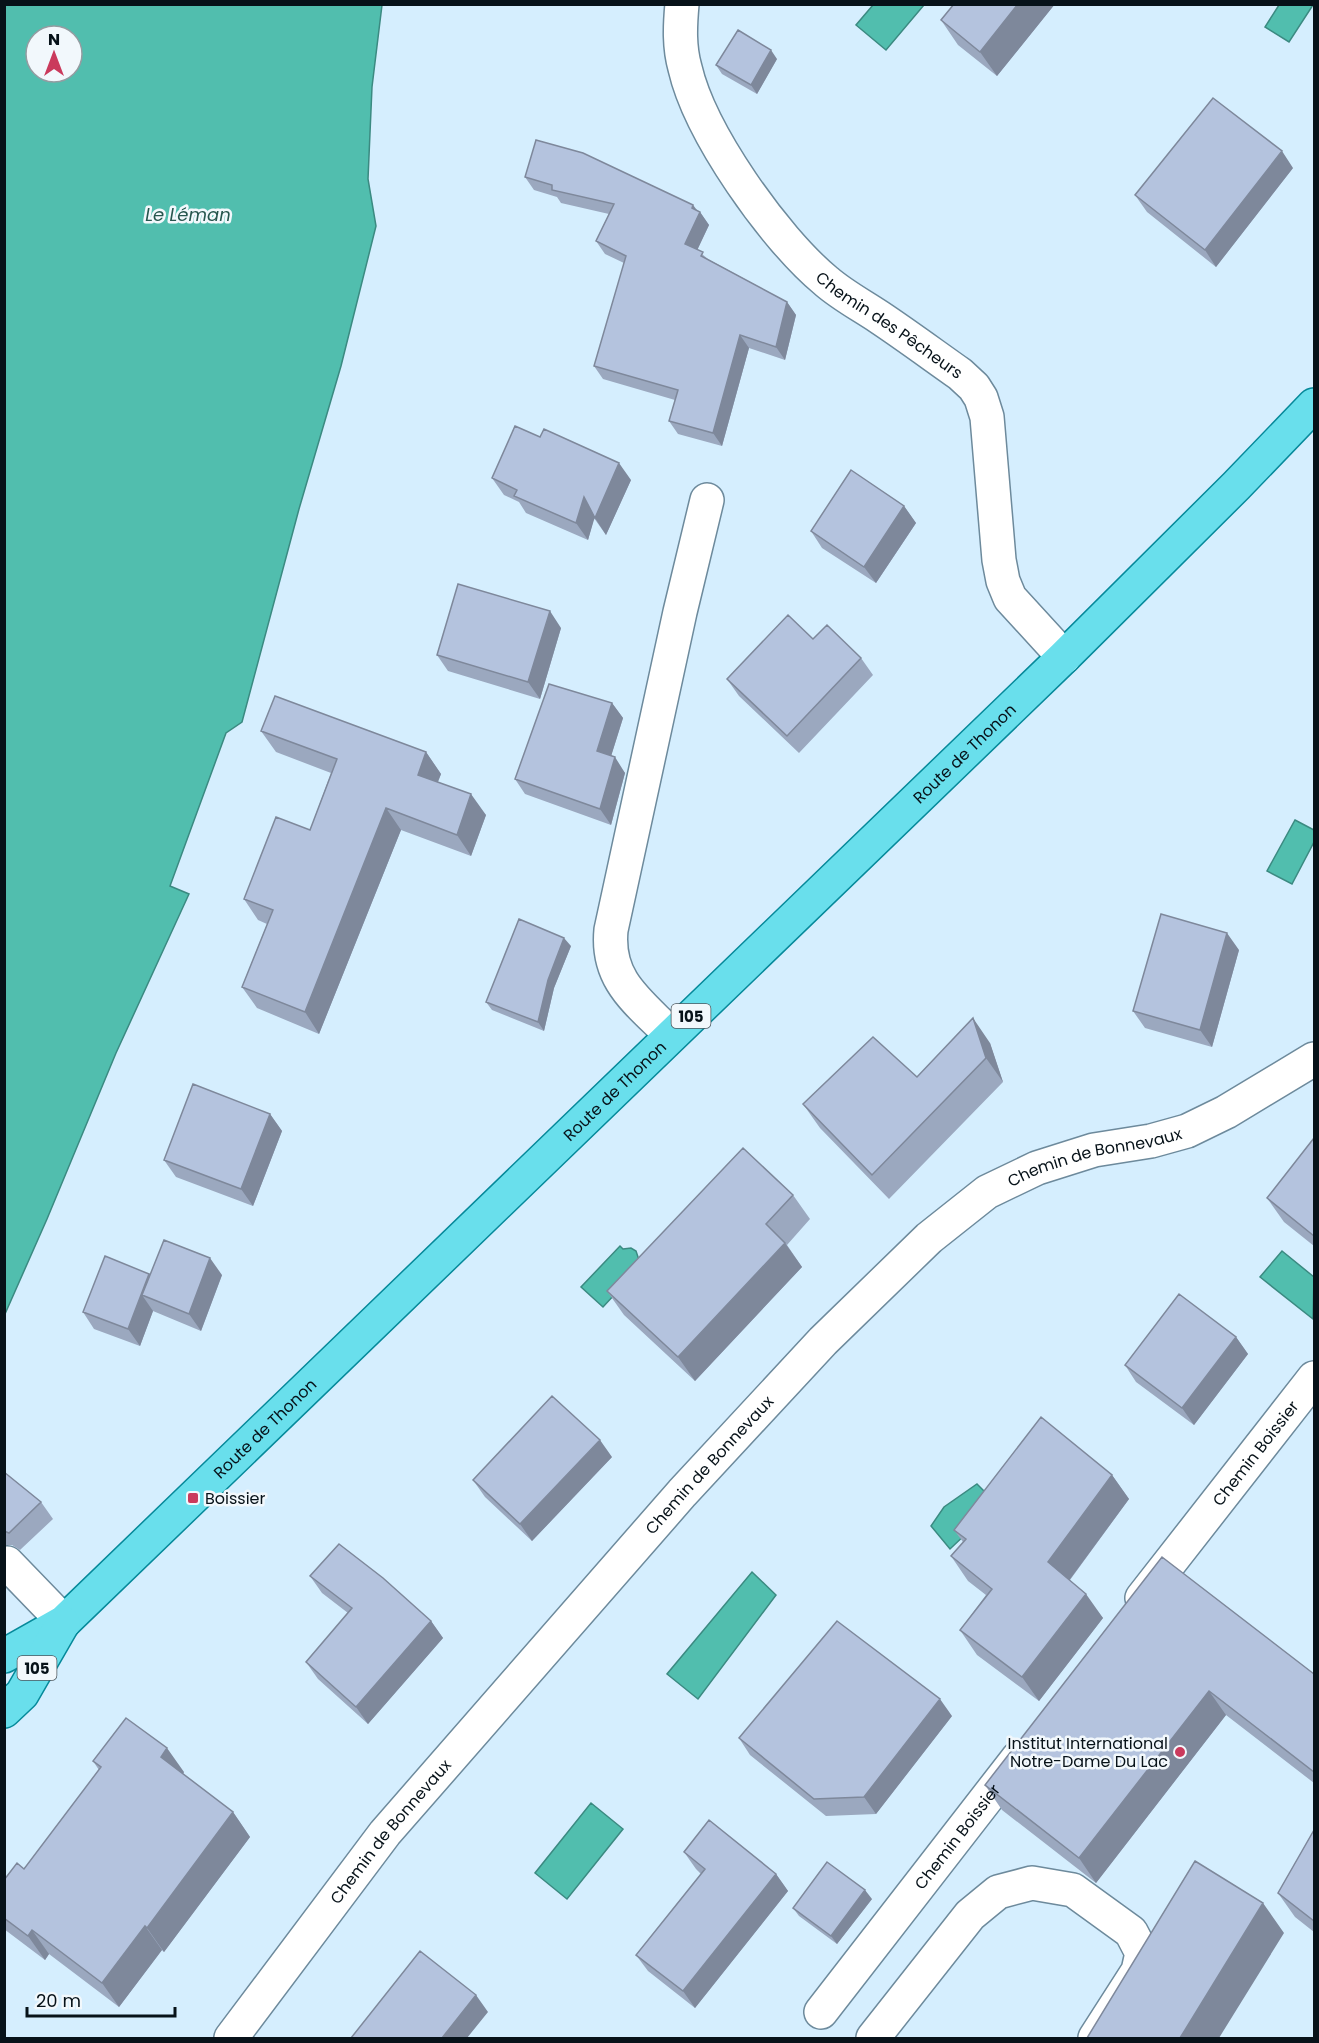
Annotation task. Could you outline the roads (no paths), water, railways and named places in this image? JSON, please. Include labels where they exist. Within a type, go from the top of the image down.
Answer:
[{"type":"main road","name":"Route de Thonon","points":[[4,1656],[64,1622],[1064,657],[1228,495],[1314,405]]},
{"type":"main road","name":"Route de Thonon","points":[[4,1711],[22,1694],[64,1622]]},
{"type":"street","name":"Chemin des Pêcheurs","points":[[682,4],[680,42],[684,67],[693,96],[706,126],[759,206],[792,248],[826,282],[960,374],[974,387],[981,398],[990,438],[999,560],[1003,581],[1016,606],[1064,657]]},
{"type":"street","points":[[671,1035],[629,992],[619,978],[612,963],[609,946],[706,500]]},
{"type":"street","name":"Chemin de Bonnevaux","points":[[231,2038],[408,1806],[682,1493],[823,1341],[929,1238],[987,1192],[1036,1168],[1094,1150],[1151,1141],[1187,1131],[1226,1112],[1314,1059]]},
{"type":"street","name":"Chemin Boissier","points":[[1123,1623],[1312,1386]]},
{"type":"street","points":[[7,1563],[64,1622]]},
{"type":"street","name":"Chemin Boissier","points":[[821,2012],[1034,1737]]},
{"type":"street","points":[[873,2038],[970,1915],[998,1893],[1032,1883],[1073,1890],[1131,1932],[1142,1953],[1138,1971],[1095,2038]]},
{"type":"water","name":"Le Léman","points":[[5,4],[382,5],[372,87],[368,179],[376,226],[341,366],[299,509],[242,722],[226,733],[170,886],[189,894],[116,1053],[5,1314]]},
{"type":"water","points":[[873,5],[924,5],[886,50],[856,25]]},
{"type":"water","points":[[1279,5],[1313,5],[1289,42],[1265,27]]},
{"type":"water","points":[[1295,820],[1314,830],[1314,842],[1292,884],[1267,871]]},
{"type":"water","points":[[620,1246],[623,1249],[631,1248],[636,1251],[641,1266],[603,1307],[581,1287]]},
{"type":"water","points":[[1282,1251],[1314,1277],[1313,1319],[1260,1277]]},
{"type":"water","points":[[977,1484],[994,1501],[970,1530],[950,1549],[931,1526],[944,1507]]},
{"type":"water","points":[[752,1572],[776,1595],[698,1699],[667,1674]]},
{"type":"water","points":[[591,1803],[623,1829],[567,1899],[535,1873]]},
{"type":"place","name":"Boissier","points":[[193,1498]]},
{"type":"place","name":"Institut International Notre-Dame Du Lac","points":[[1180,1752]]}]
